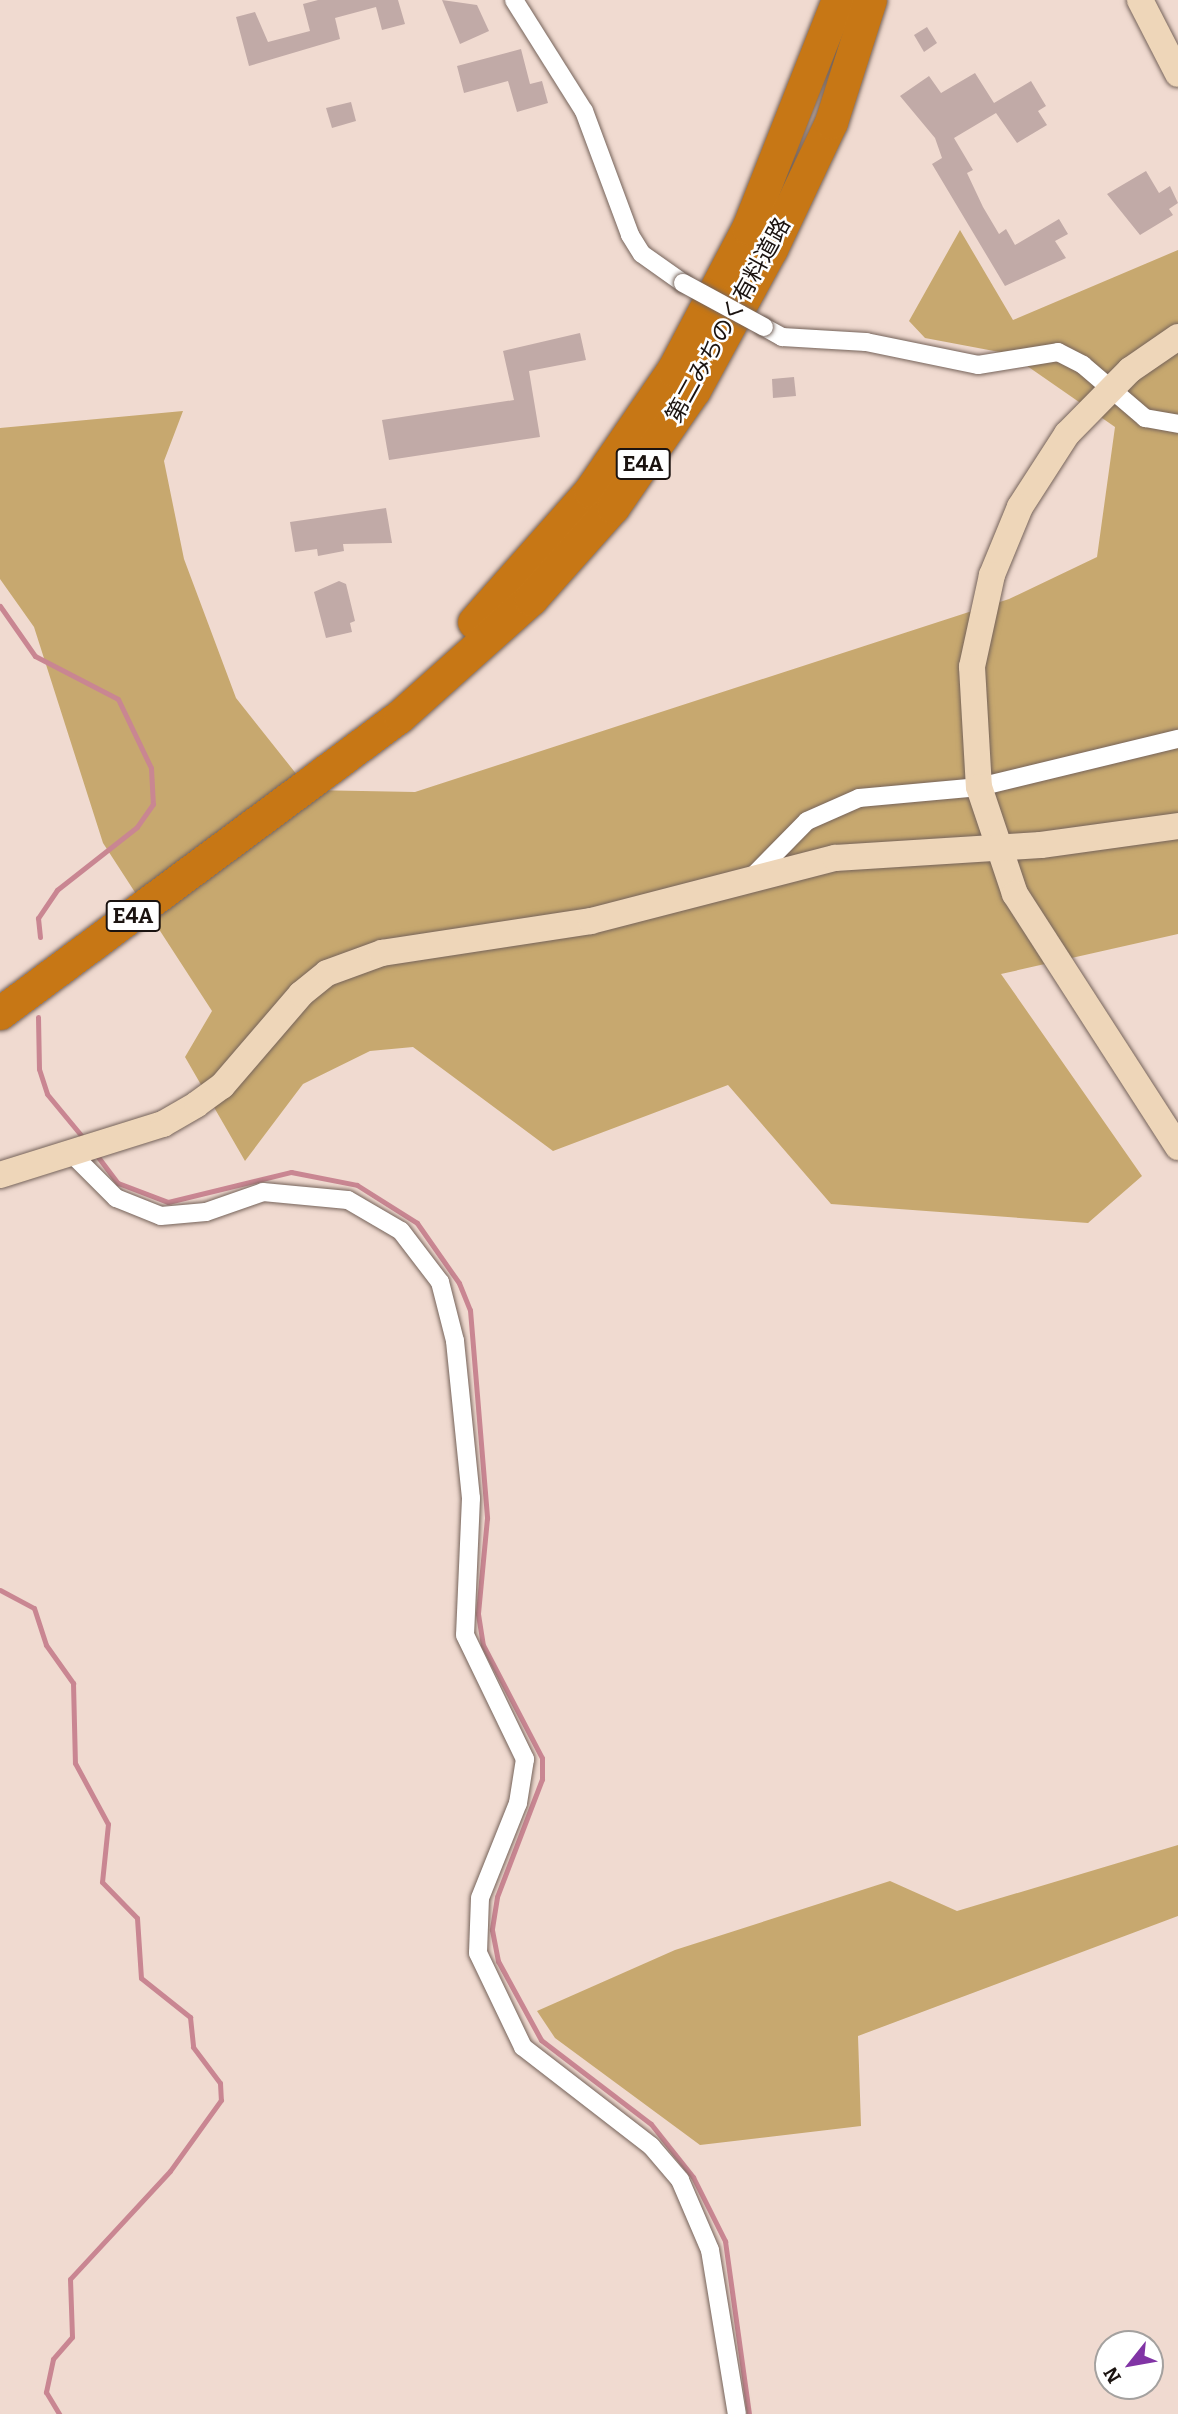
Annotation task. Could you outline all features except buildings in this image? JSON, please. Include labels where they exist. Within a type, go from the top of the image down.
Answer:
[{"type":"highway","name":"第二みちのく有料道路","points":[[265,817],[511,585],[590,491],[673,370],[748,228],[838,0]]},
{"type":"highway","name":"第二みちのく有料道路","points":[[0,1013],[410,707],[531,599],[613,507],[694,390],[771,249],[831,122],[870,0]]},
{"type":"street","points":[[514,0],[584,111],[629,235],[642,254],[683,282],[782,337],[866,342],[978,365],[1058,352],[1145,418],[1178,424]]},
{"type":"street","points":[[1140,0],[1178,74]]},
{"type":"street","points":[[1178,337],[1110,389],[1067,434],[1020,507],[992,575],[972,667],[979,787],[996,848],[1014,894],[1178,1147]]},
{"type":"street","points":[[750,879],[807,821],[859,798],[979,787],[1178,739]]},
{"type":"street","points":[[0,1175],[163,1124],[222,1086],[284,1012],[327,973],[382,953],[591,922],[835,858],[996,848],[1178,826]]},
{"type":"street","points":[[84,1149],[116,1198],[161,1216],[206,1212],[263,1192],[348,1200],[401,1231],[440,1282],[455,1341],[471,1498],[465,1635],[525,1759],[518,1803],[480,1898],[478,1953],[523,2047],[651,2146],[680,2180],[710,2250],[737,2414]]},
{"type":"shaded area","points":[[960,230],[1013,320],[1178,250],[1178,934],[1001,974],[1142,1176],[1088,1223],[831,1204],[728,1085],[553,1151],[413,1047],[370,1051],[303,1084],[245,1161],[185,1057],[212,1011],[103,843],[34,627],[0,579],[0,428],[183,411],[164,461],[184,559],[236,698],[309,790],[415,792],[1009,599],[1097,557],[1115,427],[1010,354],[925,338],[909,321]]},
{"type":"shaded area","points":[[1178,1845],[1178,1916],[858,2036],[861,2126],[700,2145],[555,2038],[537,2011],[675,1950],[890,1881],[957,1911]]},
{"type":"waterway","points":[[0,606],[35,656],[118,699],[151,768],[153,804],[137,827],[57,890],[38,918],[40,937]]},
{"type":"waterway","points":[[38,1017],[39,1069],[47,1094],[85,1140]]},
{"type":"waterway","points":[[95,1153],[118,1183],[168,1202],[291,1172],[357,1185],[417,1223],[459,1283],[470,1310],[487,1518],[478,1614],[483,1645],[542,1758],[542,1779],[497,1897],[492,1930],[498,1961],[541,2040],[651,2124],[693,2177],[725,2241],[749,2414]]},
{"type":"waterway","points":[[0,1590],[34,1608],[46,1645],[73,1683],[75,1763],[108,1824],[102,1882],[137,1918],[141,1978],[190,2017],[193,2047],[220,2083],[221,2100],[170,2171],[70,2279],[72,2337],[53,2359],[46,2392],[59,2414]]}]
